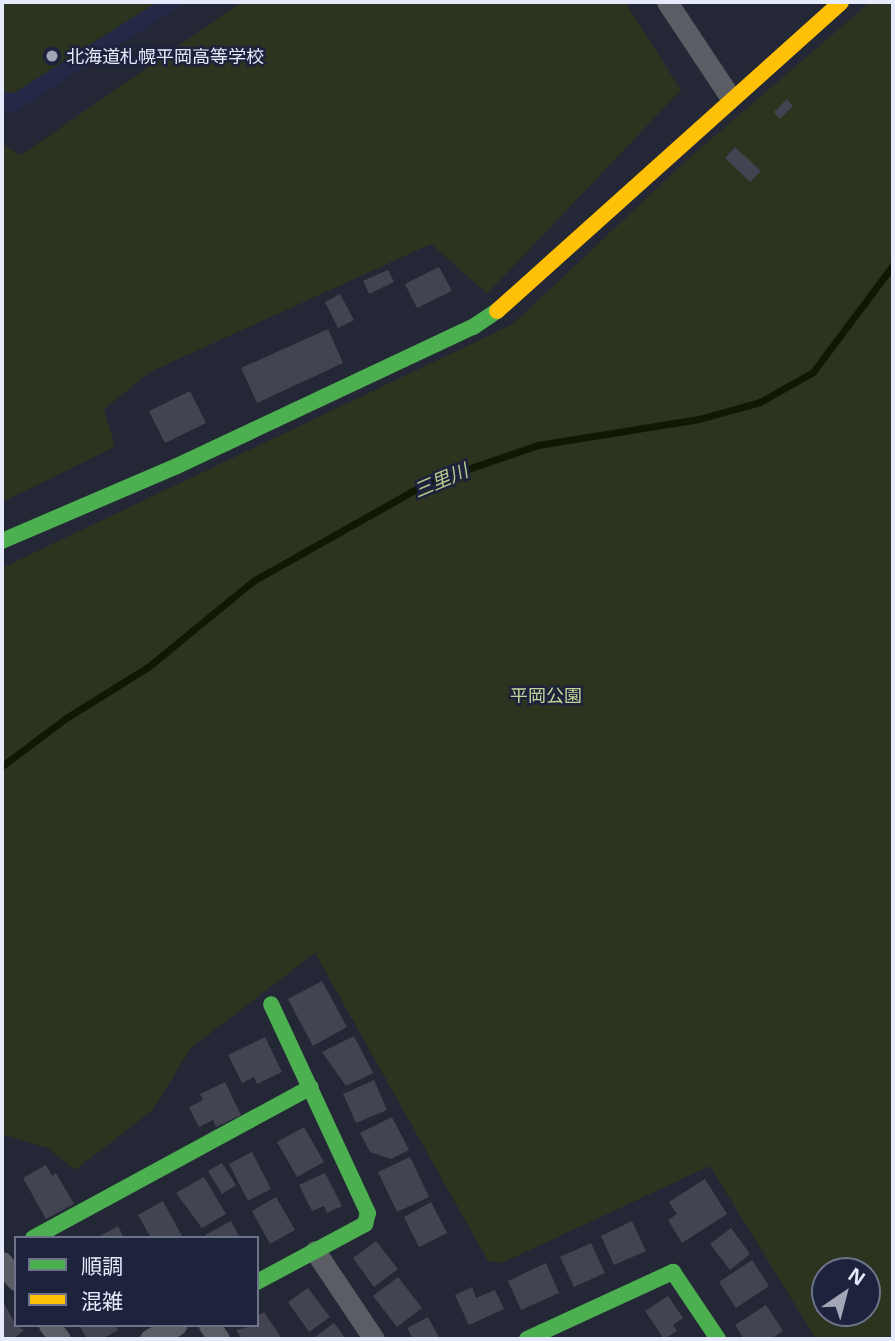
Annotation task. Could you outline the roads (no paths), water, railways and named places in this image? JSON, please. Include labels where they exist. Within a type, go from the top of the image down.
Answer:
[{"type":"street","points":[[667,2],[730,97]]},
{"type":"street","points":[[2,541],[189,460],[473,327],[508,303],[730,97],[841,2]]},
{"type":"street","points":[[259,1281],[365,1224],[368,1213],[271,1004]]},
{"type":"street","points":[[37,1236],[311,1087]]},
{"type":"street","points":[[315,1251],[374,1339]]},
{"type":"street","points":[[2,1262],[14,1277]]},
{"type":"street","points":[[535,1337],[673,1272],[718,1339]]},
{"type":"street","points":[[150,1339],[172,1327]]},
{"type":"waterway","name":"三里川","points":[[2,766],[66,718],[148,667],[253,581],[427,483],[538,445],[699,419],[760,402],[813,372],[893,265]]},
{"type":"place","name":"北海道札幌平岡高等学校","points":[[52,56]]},
{"type":"park label","name":"平岡公園","points":[[546,695]]}]
